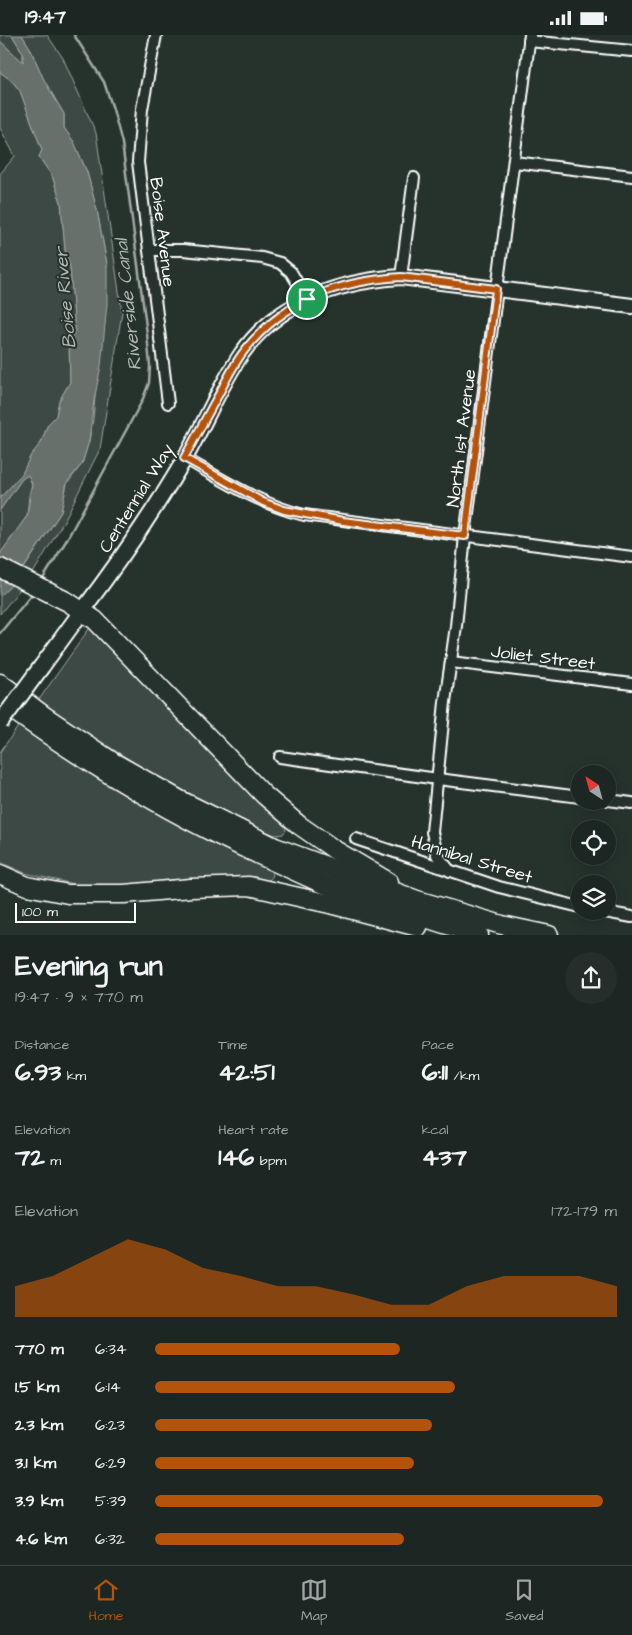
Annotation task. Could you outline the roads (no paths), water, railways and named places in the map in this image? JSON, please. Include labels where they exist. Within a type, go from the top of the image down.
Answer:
[{"type":"highway","points":[[0,568],[59,597],[95,620],[264,795],[335,851],[382,877],[417,900]]},
{"type":"highway","points":[[0,683],[46,717],[113,762],[180,800],[275,847],[417,900],[502,925],[549,935]]},
{"type":"highway","points":[[0,701],[41,731],[114,779],[176,814],[319,882],[479,935]]},
{"type":"highway","points":[[0,874],[27,886],[68,894],[124,894],[191,888],[249,886],[330,904],[448,935]]},
{"type":"main road","name":"Centennial Way","points":[[0,723],[135,539],[184,458],[243,352],[262,331],[282,314],[307,299],[349,283],[401,277],[632,306]]},
{"type":"street","name":"Boise Avenue","points":[[156,35],[142,109],[138,162],[168,403]]},
{"type":"street","points":[[529,38],[632,51]]},
{"type":"street","name":"North 1st Avenue","points":[[450,871],[437,855],[432,832],[465,536],[529,38]]},
{"type":"street","points":[[514,162],[632,176]]},
{"type":"street","points":[[401,277],[414,178]]},
{"type":"street","points":[[149,250],[183,250],[262,258],[280,263],[290,272],[307,299]]},
{"type":"street","points":[[184,458],[263,502],[284,510],[343,521],[632,557]]},
{"type":"street","name":"Joliet Street","points":[[451,662],[632,684]]},
{"type":"street","points":[[280,757],[571,796]]},
{"type":"street","points":[[616,801],[632,803]]},
{"type":"street","name":"Hannibal Street","points":[[356,839],[499,887],[571,905]]},
{"type":"street","points":[[616,914],[632,917]]},
{"type":"waterway","name":"Riverside Canal","points":[[41,582],[66,541],[142,401],[149,383],[150,366],[147,334],[122,143],[104,82],[74,35]]},
{"type":"waterway","name":"Riverside Canal","points":[[0,633],[33,593]]},
{"type":"water label","name":"Boise River","points":[[64,298]]}]
